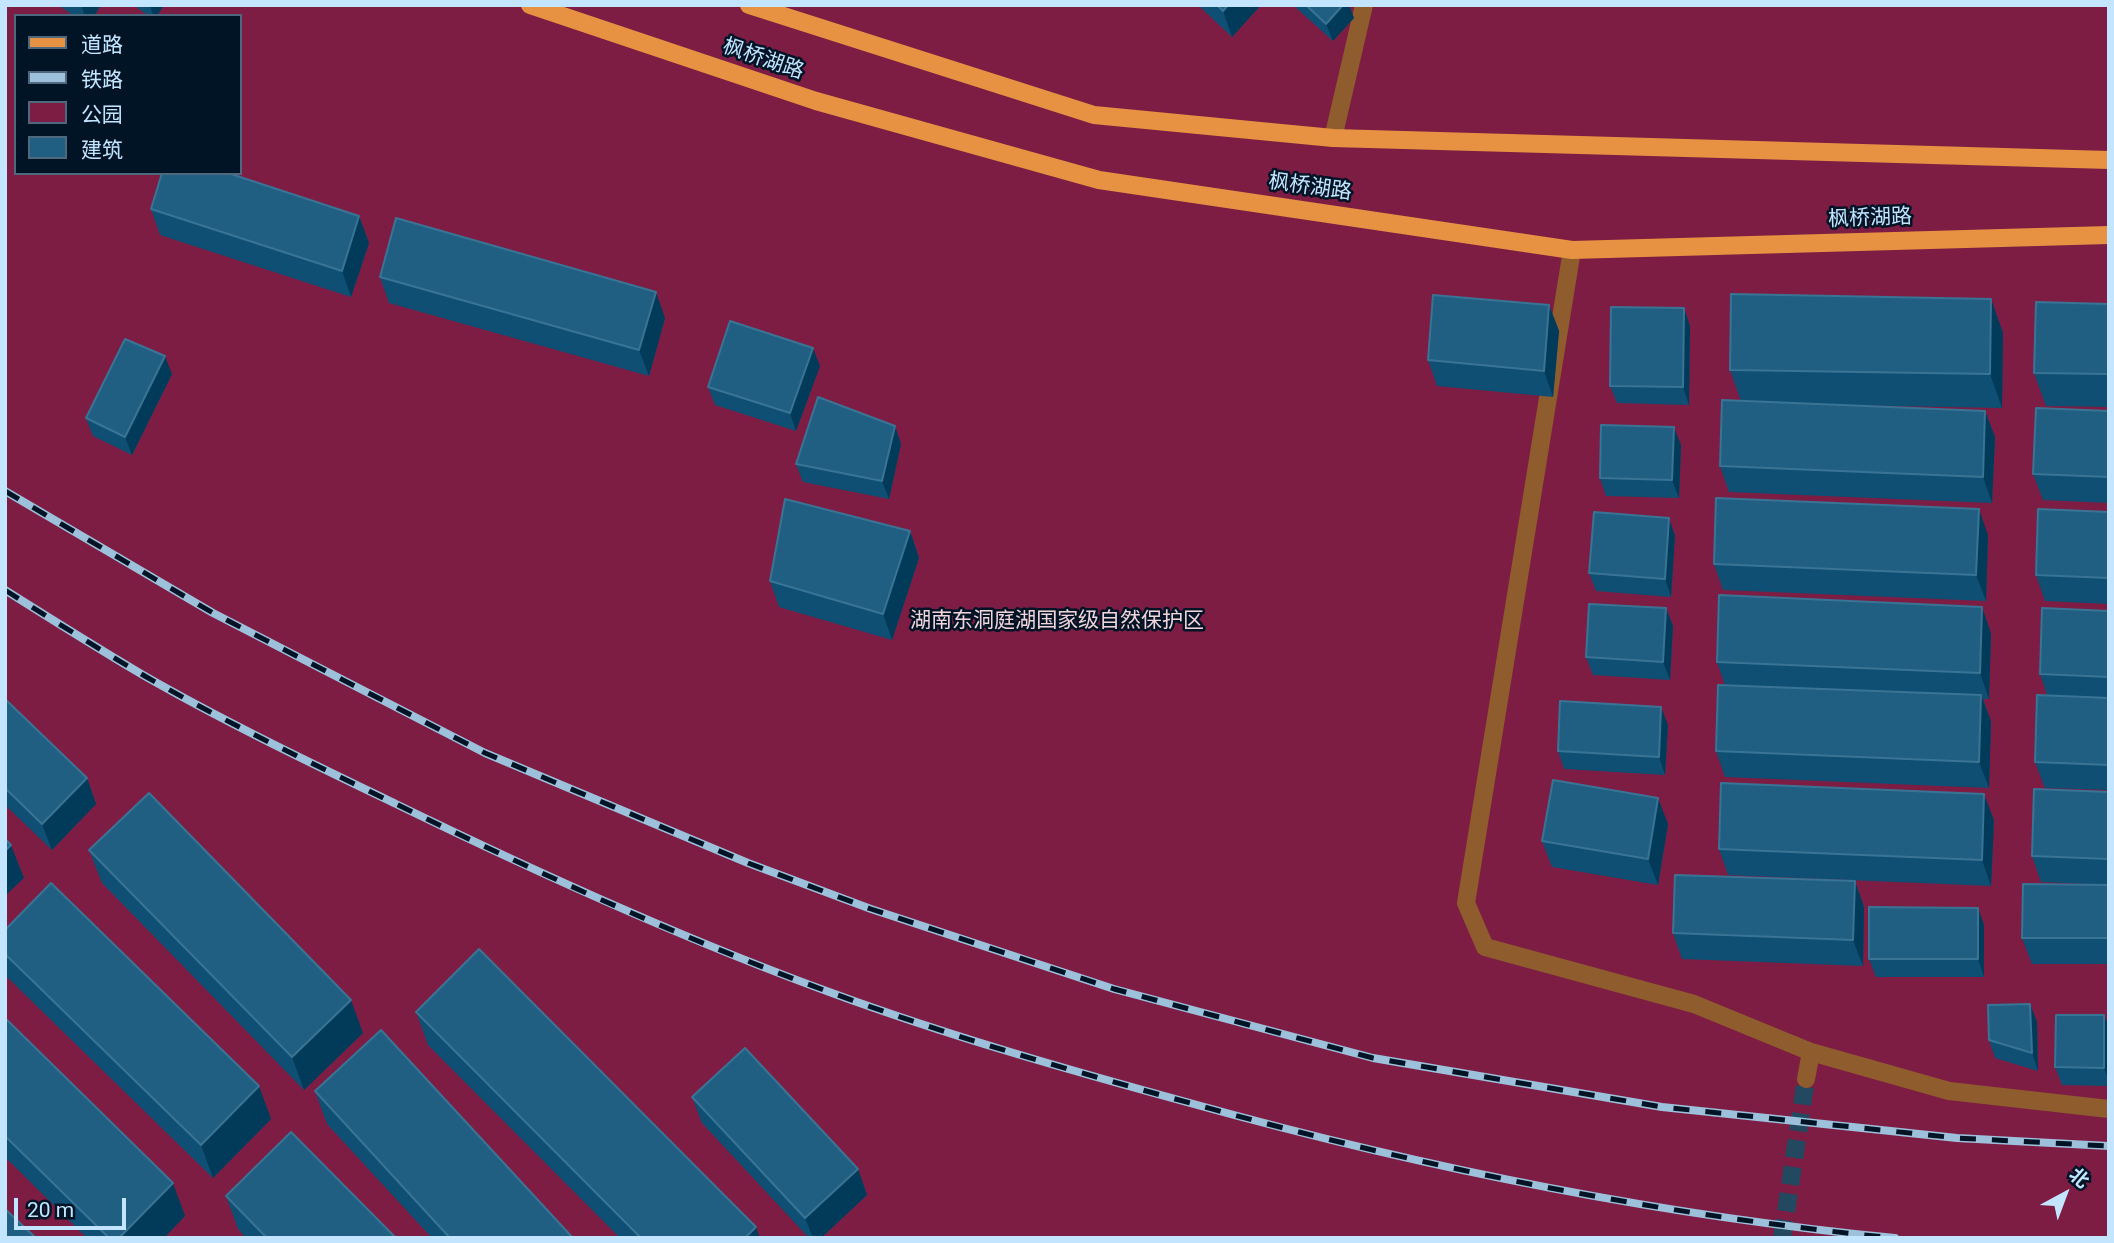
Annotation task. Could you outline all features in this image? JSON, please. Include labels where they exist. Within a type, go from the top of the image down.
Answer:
[{"type":"main road","name":"枫桥湖路","points":[[530,5],[816,101],[1099,180],[1572,250],[2109,235]]},
{"type":"main road","points":[[748,5],[1094,115],[1334,138],[2109,160]]},
{"type":"street","points":[[1334,138],[1364,5]]},
{"type":"street","points":[[1572,250],[1466,903],[1485,947],[1694,1004],[1811,1052],[1949,1091],[2109,1109]]},
{"type":"street","points":[[1807,1079],[1811,1052]]},
{"type":"green space","name":"湖南东洞庭湖国家级自然保护区","points":[[5,5],[2109,5],[2109,1238],[5,1238]]},
{"type":"building","points":[[1217,5],[1228,5],[1223,11]]},
{"type":"building","points":[[1306,5],[1343,5],[1326,24]]},
{"type":"building","points":[[161,175],[234,175],[359,216],[342,271],[151,209]]},
{"type":"building","points":[[396,218],[656,292],[639,350],[380,277]]},
{"type":"building","points":[[1731,294],[1991,299],[1990,374],[1730,370]]},
{"type":"building","points":[[1433,295],[1549,305],[1544,371],[1428,360]]},
{"type":"building","points":[[2036,302],[2109,304],[2109,374],[2034,373]]},
{"type":"building","points":[[1611,307],[1684,308],[1683,387],[1610,386]]},
{"type":"building","points":[[730,321],[813,348],[790,413],[708,387]]},
{"type":"building","points":[[125,339],[165,356],[125,437],[86,418]]},
{"type":"building","points":[[818,397],[895,426],[882,481],[796,464]]},
{"type":"building","points":[[1722,400],[1985,411],[1983,477],[1720,466]]},
{"type":"building","points":[[2036,408],[2109,411],[2109,477],[2033,474]]},
{"type":"building","points":[[1601,425],[1674,427],[1672,480],[1600,478]]},
{"type":"building","points":[[1716,498],[1979,509],[1976,575],[1714,564]]},
{"type":"building","points":[[785,499],[910,531],[883,614],[770,581]]},
{"type":"building","points":[[2038,509],[2109,512],[2109,578],[2036,575]]},
{"type":"building","points":[[1594,512],[1669,518],[1665,579],[1589,573]]},
{"type":"building","points":[[1719,595],[1982,607],[1980,673],[1717,662]]},
{"type":"building","points":[[1589,604],[1666,608],[1663,662],[1586,657]]},
{"type":"building","points":[[2042,608],[2109,611],[2109,677],[2040,674]]},
{"type":"building","points":[[1718,685],[1981,695],[1979,762],[1716,751]]},
{"type":"building","points":[[2037,695],[2109,698],[2109,765],[2035,762]]},
{"type":"building","points":[[5,699],[87,778],[42,824],[5,788]]},
{"type":"building","points":[[1560,701],[1661,707],[1659,757],[1558,751]]},
{"type":"building","points":[[1553,780],[1658,798],[1648,859],[1542,841]]},
{"type":"building","points":[[1721,783],[1984,794],[1982,860],[1719,849]]},
{"type":"building","points":[[2034,789],[2109,792],[2109,859],[2032,856]]},
{"type":"building","points":[[149,793],[351,1000],[292,1057],[89,850]]},
{"type":"building","points":[[5,839],[11,845],[5,851]]},
{"type":"building","points":[[1675,875],[1855,881],[1853,940],[1673,933]]},
{"type":"building","points":[[51,883],[259,1086],[201,1145],[5,954],[5,930]]},
{"type":"building","points":[[2023,884],[2109,885],[2109,938],[2022,938]]},
{"type":"building","points":[[1869,907],[1978,908],[1978,959],[1869,959]]},
{"type":"building","points":[[479,949],[756,1227],[745,1238],[641,1238],[416,1012]]},
{"type":"building","points":[[2030,1004],[2032,1053],[1989,1040],[1988,1005]]},
{"type":"building","points":[[2056,1015],[2104,1015],[2104,1068],[2055,1067]]},
{"type":"building","points":[[5,1018],[173,1183],[119,1238],[109,1238],[5,1136]]},
{"type":"building","points":[[381,1030],[573,1238],[450,1238],[315,1091]]},
{"type":"building","points":[[745,1048],[858,1169],[805,1218],[692,1097]]},
{"type":"building","points":[[291,1132],[396,1238],[267,1238],[226,1196]]},
{"type":"building","points":[[5,1209],[36,1238],[5,1238]]},
{"type":"tunnel","points":[[1782,1238],[1806,1079]]},
{"type":"railway","points":[[5,491],[213,613],[485,753],[748,863],[871,909],[1114,989],[1373,1058],[1662,1107],[1957,1138],[2109,1146]]},
{"type":"railway","points":[[5,590],[126,665],[205,709],[449,830],[666,928],[876,1009],[1145,1091],[1451,1168],[1628,1202],[1895,1238]]}]
